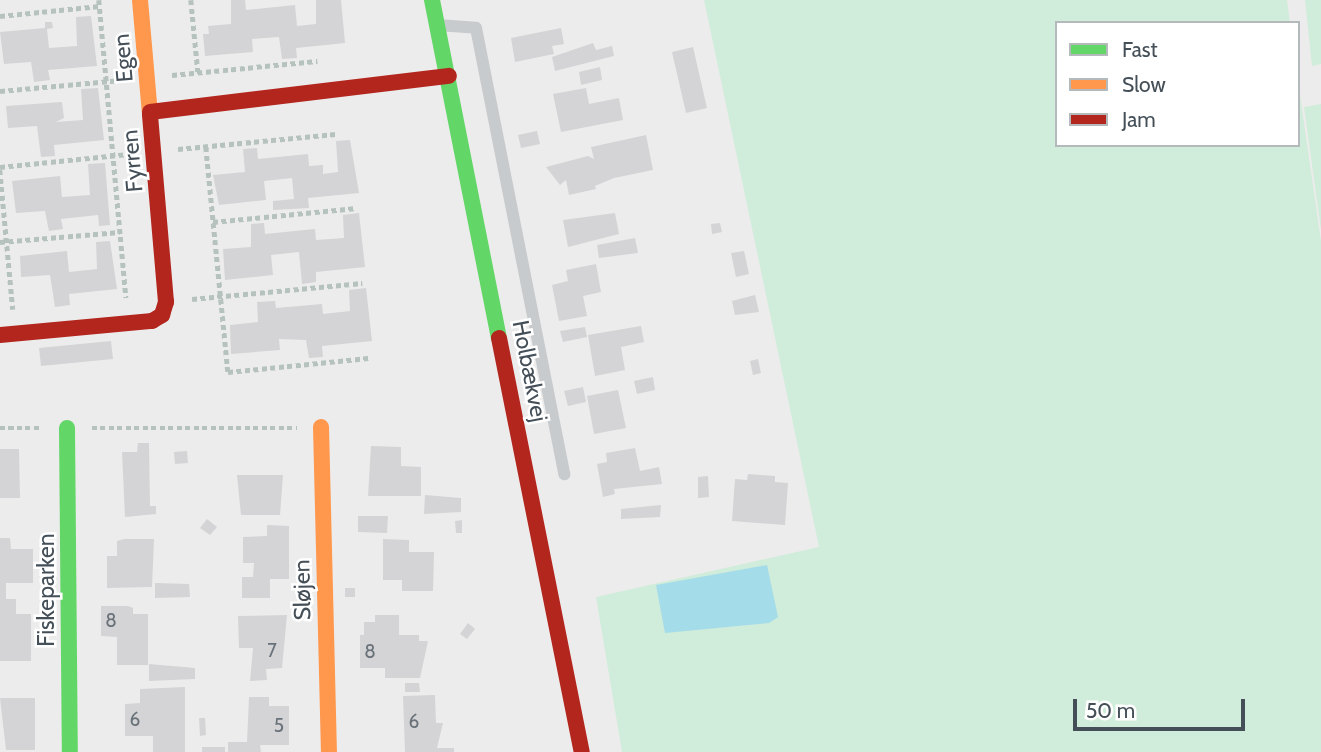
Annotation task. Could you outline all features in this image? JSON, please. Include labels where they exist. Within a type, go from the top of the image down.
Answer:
[{"type":"street","name":"Egen","points":[[140,0],[150,112]]},
{"type":"street","name":"Holbækvej","points":[[432,0],[582,752]]},
{"type":"street","name":"Fyrren","points":[[166,302],[150,112],[449,76]]},
{"type":"street","points":[[8,335],[129,323],[162,315],[166,302]]},
{"type":"street","name":"Fiskeparken","points":[[67,428],[70,752]]},
{"type":"street","name":"Sløjen","points":[[321,428],[329,752]]},
{"type":"lane","points":[[437,25],[476,28],[564,474]]},
{"type":"path","points":[[191,0],[198,73]]},
{"type":"path","points":[[0,16],[99,3],[129,323]]},
{"type":"path","points":[[206,147],[228,372],[368,358]]},
{"type":"path","points":[[0,170],[7,242],[8,335]]},
{"type":"path","points":[[213,222],[356,208]]},
{"type":"path","points":[[0,242],[120,232]]},
{"type":"path","points":[[166,302],[362,283]]},
{"type":"path","points":[[0,428],[321,428]]},
{"type":"green space","points":[[704,0],[1287,0],[1290,21],[1055,21],[1055,147],[1300,147],[1300,95],[1321,241],[1321,752],[622,752],[596,597],[819,547]]},
{"type":"green space","points":[[1305,0],[1321,0],[1321,64],[1312,66]]},
{"type":"green space","points":[[1321,104],[1321,230],[1304,107]]},
{"type":"water","points":[[767,565],[778,617],[769,623],[665,633],[656,585]]},
{"type":"building","points":[[231,0],[245,0],[246,10],[295,5],[297,26],[316,24],[316,0],[341,0],[345,43],[296,48],[297,58],[282,59],[279,37],[252,39],[253,52],[205,56],[203,34],[209,34],[208,26],[231,24]]},
{"type":"building","points":[[91,16],[97,66],[48,70],[50,80],[34,82],[31,62],[4,64],[0,32],[45,28],[45,22],[52,22],[53,28],[47,29],[49,48],[77,46],[76,17]]},
{"type":"building","points":[[561,28],[564,44],[552,46],[554,54],[515,62],[511,38]]},
{"type":"building","points":[[593,43],[596,50],[612,46],[614,56],[555,71],[552,57]]},
{"type":"building","points":[[693,47],[707,108],[686,113],[672,52]]},
{"type":"building","points":[[600,67],[602,80],[581,85],[579,72]]},
{"type":"building","points":[[98,88],[104,140],[54,145],[55,156],[41,157],[37,126],[8,128],[6,106],[62,102],[64,118],[56,122],[83,120],[81,89]]},
{"type":"building","points":[[586,88],[589,104],[619,98],[623,120],[561,132],[553,94]]},
{"type":"building","points":[[537,131],[540,144],[521,148],[518,135]]},
{"type":"building","points":[[646,135],[653,170],[614,178],[595,186],[596,189],[569,195],[566,180],[560,185],[546,167],[588,156],[594,159],[591,147]]},
{"type":"building","points":[[350,140],[359,193],[308,198],[309,208],[273,210],[273,201],[294,199],[292,178],[264,181],[266,200],[219,205],[213,175],[245,172],[243,149],[257,148],[258,159],[308,154],[309,166],[323,165],[323,174],[338,172],[336,141]]},
{"type":"building","points":[[105,163],[110,225],[99,226],[98,215],[61,219],[63,229],[49,231],[45,211],[16,213],[12,181],[60,176],[62,197],[90,195],[88,164]]},
{"type":"building","points":[[359,213],[365,267],[316,272],[316,282],[302,284],[299,252],[271,255],[273,275],[225,280],[223,249],[251,247],[251,224],[264,223],[265,234],[315,229],[316,240],[344,238],[343,215]]},
{"type":"building","points":[[615,213],[619,234],[568,247],[563,220]]},
{"type":"building","points":[[720,223],[722,232],[712,234],[711,224]]},
{"type":"building","points":[[635,238],[638,253],[599,258],[597,245]]},
{"type":"building","points":[[110,241],[117,289],[69,294],[70,305],[55,307],[50,275],[21,277],[20,256],[67,251],[69,272],[97,269],[96,242]]},
{"type":"building","points":[[744,251],[749,274],[736,277],[731,253]]},
{"type":"building","points":[[596,264],[601,292],[583,296],[587,316],[559,321],[552,285],[568,281],[566,270]]},
{"type":"building","points":[[366,288],[372,341],[322,346],[323,357],[309,358],[306,340],[279,339],[280,350],[231,354],[230,325],[258,322],[257,302],[275,301],[276,308],[322,304],[323,314],[350,311],[349,290]]},
{"type":"building","points":[[755,295],[759,312],[735,315],[732,301]]},
{"type":"building","points":[[641,326],[644,342],[621,347],[625,370],[595,376],[588,335]]},
{"type":"building","points":[[585,327],[587,337],[563,342],[560,331]]},
{"type":"building","points":[[111,341],[113,359],[41,366],[39,348]]},
{"type":"building","points":[[758,359],[761,373],[753,375],[750,361]]},
{"type":"building","points":[[653,377],[655,390],[637,394],[634,381]]},
{"type":"building","points":[[583,387],[586,402],[568,406],[564,391]]},
{"type":"building","points":[[618,390],[626,428],[594,434],[587,396]]},
{"type":"building","points":[[138,443],[149,443],[150,506],[156,506],[156,514],[125,517],[122,452],[137,452]]},
{"type":"building","points":[[371,446],[401,447],[401,466],[421,467],[421,496],[368,496]]},
{"type":"building","points":[[635,448],[640,471],[659,467],[662,484],[614,489],[615,494],[603,497],[597,464],[607,462],[606,453]]},
{"type":"building","points":[[0,449],[19,449],[20,498],[0,498]]},
{"type":"building","points":[[187,451],[188,463],[175,464],[174,452]]},
{"type":"building","points":[[748,474],[775,476],[775,482],[788,483],[785,525],[732,521],[735,479],[747,480]]},
{"type":"building","points":[[237,475],[283,475],[280,515],[241,515]]},
{"type":"building","points":[[708,476],[709,497],[698,498],[698,477]]},
{"type":"building","points":[[425,495],[461,498],[461,512],[424,514]]},
{"type":"building","points":[[661,505],[660,517],[621,519],[621,509]]},
{"type":"building","points":[[358,516],[388,516],[387,533],[358,532]]},
{"type":"building","points":[[207,519],[217,527],[210,535],[200,528]]},
{"type":"building","points":[[462,520],[462,533],[456,533],[455,521]]},
{"type":"building","points":[[267,525],[289,526],[289,579],[270,579],[270,598],[242,598],[242,577],[253,577],[254,563],[243,563],[243,537],[267,536]]},
{"type":"building","points":[[0,538],[10,538],[11,549],[33,549],[33,583],[6,583],[6,599],[16,599],[16,614],[31,614],[31,661],[0,661]]},
{"type":"building","points":[[154,539],[152,587],[107,588],[107,556],[117,556],[117,541]]},
{"type":"building","points":[[383,539],[409,540],[409,552],[434,552],[433,591],[402,591],[402,580],[383,580]]},
{"type":"building","points":[[155,583],[189,584],[190,597],[155,598]]},
{"type":"building","points":[[345,588],[355,588],[355,597],[345,597]]},
{"type":"building","points":[[101,606],[128,606],[133,608],[133,614],[148,614],[148,665],[117,665],[117,637],[101,636]]},
{"type":"building","points":[[287,615],[282,668],[266,669],[267,680],[250,681],[253,648],[239,648],[238,616]]},
{"type":"building","points":[[375,615],[399,615],[399,635],[419,635],[419,641],[428,641],[420,678],[385,678],[385,668],[360,668],[360,635],[364,635],[364,622],[375,622]]},
{"type":"building","points":[[468,623],[475,629],[467,639],[460,634]]},
{"type":"building","points":[[149,664],[195,668],[195,679],[149,681]]},
{"type":"building","points":[[405,683],[419,683],[420,692],[405,692]]},
{"type":"building","points":[[185,687],[185,752],[153,752],[153,736],[125,736],[125,704],[140,703],[140,689]]},
{"type":"building","points":[[435,695],[436,723],[443,723],[437,748],[454,748],[454,752],[405,752],[403,696]]},
{"type":"building","points":[[249,697],[269,697],[269,706],[289,706],[289,745],[260,745],[261,752],[228,752],[228,742],[247,742]]},
{"type":"building","points":[[0,698],[35,698],[35,750],[6,750]]},
{"type":"building","points":[[199,718],[205,718],[206,735],[200,736]]},
{"type":"building","points":[[202,747],[225,747],[225,752],[202,752]]},
{"type":"traffic: fast","points":[[432,0],[499,338]]},
{"type":"traffic: fast","points":[[67,428],[70,752]]},
{"type":"traffic: slow","points":[[140,0],[150,115]]},
{"type":"traffic: slow","points":[[321,427],[329,752]]},
{"type":"traffic: jam","points":[[150,112],[449,76]]},
{"type":"traffic: jam","points":[[0,335],[152,321],[162,315],[166,302],[150,115]]},
{"type":"traffic: jam","points":[[499,338],[582,752]]}]
